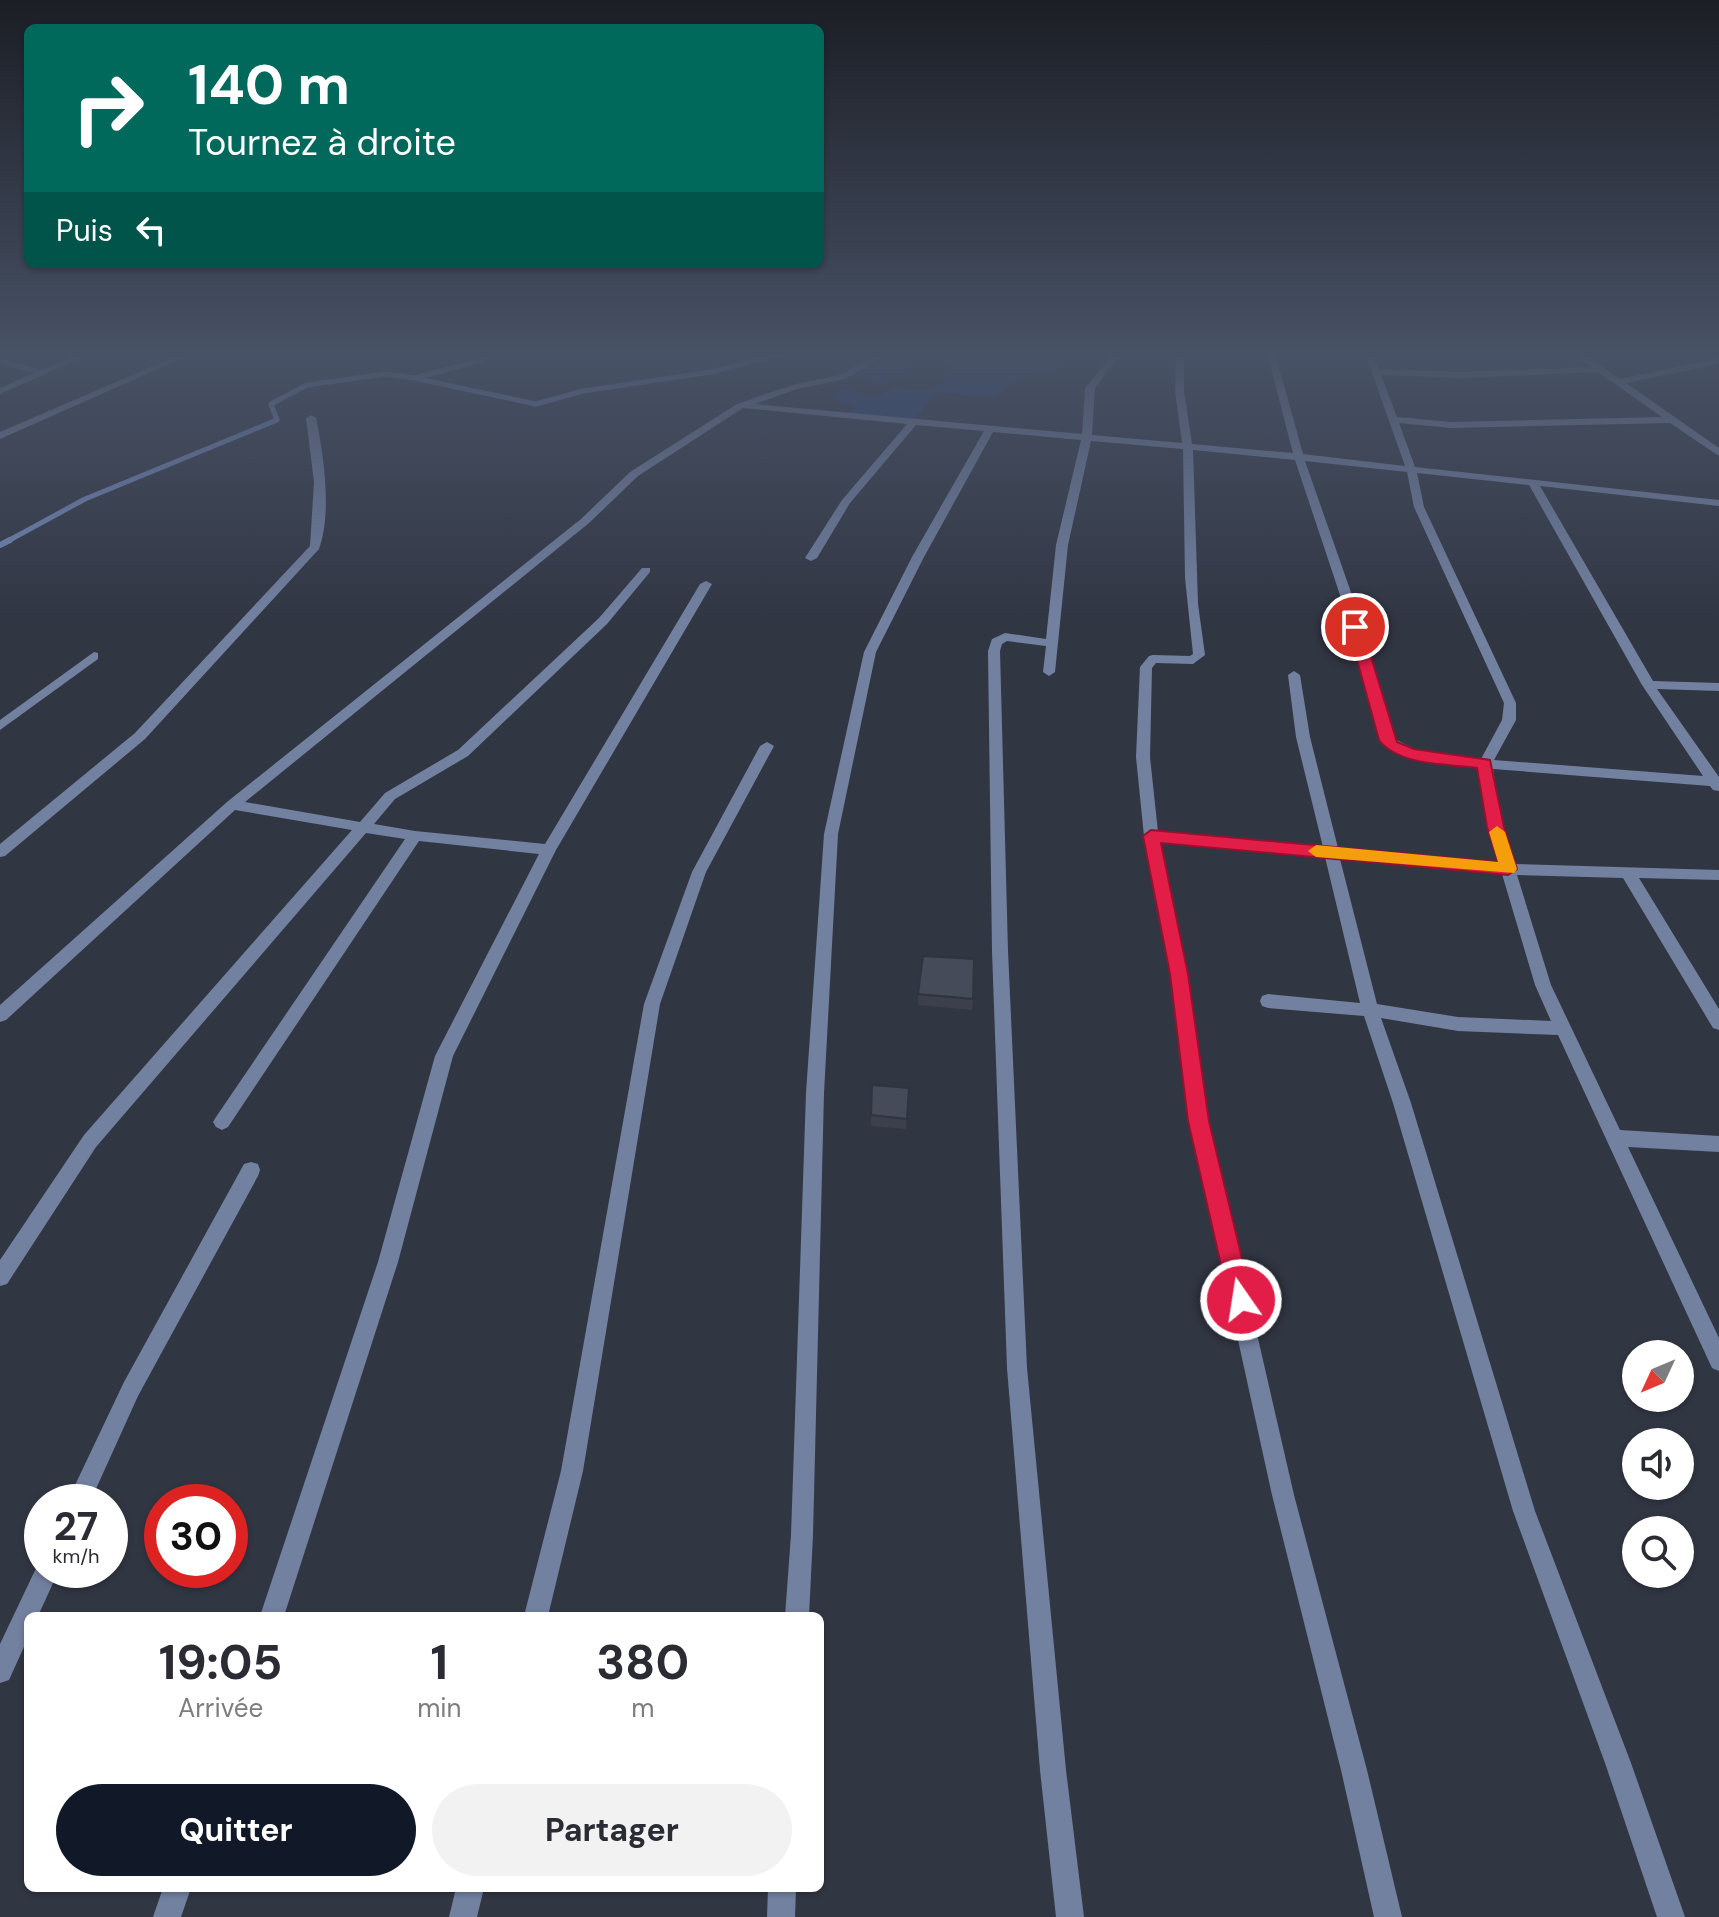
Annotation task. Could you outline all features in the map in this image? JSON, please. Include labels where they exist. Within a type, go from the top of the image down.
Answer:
[{"type":"street","points":[[0,852],[140,736],[315,547],[320,510],[316,442]]},
{"type":"street","points":[[0,1015],[232,805],[585,521],[634,474],[683,442]]},
{"type":"street","points":[[811,558],[846,502],[896,442]]},
{"type":"street","points":[[797,1612],[815,1093],[831,834],[870,652],[918,557],[983,442]]},
{"type":"street","points":[[1049,672],[1062,545],[1086,442]]},
{"type":"street","points":[[1137,442],[1719,503]]},
{"type":"street","points":[[1187,442],[1192,617],[1199,655],[1193,660],[1153,659],[1146,667],[1143,757],[1151,836],[1179,974],[1199,1121],[1283,1495],[1354,1770],[1388,1917]]},
{"type":"street","points":[[1295,442],[1347,598],[1387,740],[1411,753],[1485,764],[1718,785]]},
{"type":"street","points":[[1401,442],[1419,507],[1510,703],[1509,720],[1485,764],[1495,827],[1543,985],[1719,1361]]},
{"type":"street","points":[[1534,485],[1648,685],[1718,785]]},
{"type":"street","points":[[0,1277],[90,1141],[362,828],[400,788],[463,753],[603,621],[646,570]]},
{"type":"street","points":[[273,1612],[388,1262],[444,1056],[549,850],[706,584]]},
{"type":"street","points":[[1052,643],[1000,639],[994,651],[994,667],[1000,951],[1017,1368],[1053,1770],[1070,1917]]},
{"type":"street","points":[[0,726],[94,656]]},
{"type":"street","points":[[1294,675],[1303,737],[1370,1010],[1402,1103],[1524,1511],[1613,1748],[1671,1917]]},
{"type":"street","points":[[1648,685],[1719,687]]},
{"type":"street","points":[[537,1612],[572,1471],[652,1004],[699,872],[767,746]]},
{"type":"street","points":[[232,805],[415,836],[549,850]]},
{"type":"street","points":[[222,1122],[415,836]]},
{"type":"street","points":[[1151,836],[1508,869],[1719,875]]},
{"type":"street","points":[[1628,873],[1719,1023]]},
{"type":"street","points":[[1268,1001],[1370,1010],[1458,1024],[1563,1028]]},
{"type":"street","points":[[1614,1138],[1719,1144]]},
{"type":"street","points":[[86,1484],[131,1389],[251,1170]]},
{"type":"street","points":[[27,1612],[39,1588]]},
{"type":"street","points":[[0,1671],[24,1619]]},
{"type":"street","points":[[167,1917],[176,1892]]},
{"type":"street","points":[[463,1917],[469,1892]]},
{"type":"street","points":[[781,1917],[782,1892]]},
{"type":"building","points":[[923,956],[974,959],[973,999],[918,994]]},
{"type":"building","points":[[872,1085],[909,1088],[907,1119],[871,1115]]},
{"type":"waterway","points":[[6,542],[85,499],[222,442]]},
{"type":"waterway","points":[[6,542],[10,540]]},
{"type":"waterway","points":[[0,545],[6,542]]},
{"type":"slow traffic","points":[[1316,851],[1508,869],[1497,832]]},
{"type":"route","points":[[1241,1300],[1199,1121],[1179,974],[1151,836],[1508,869],[1495,827],[1485,764],[1411,753],[1387,740],[1355,627]]}]
